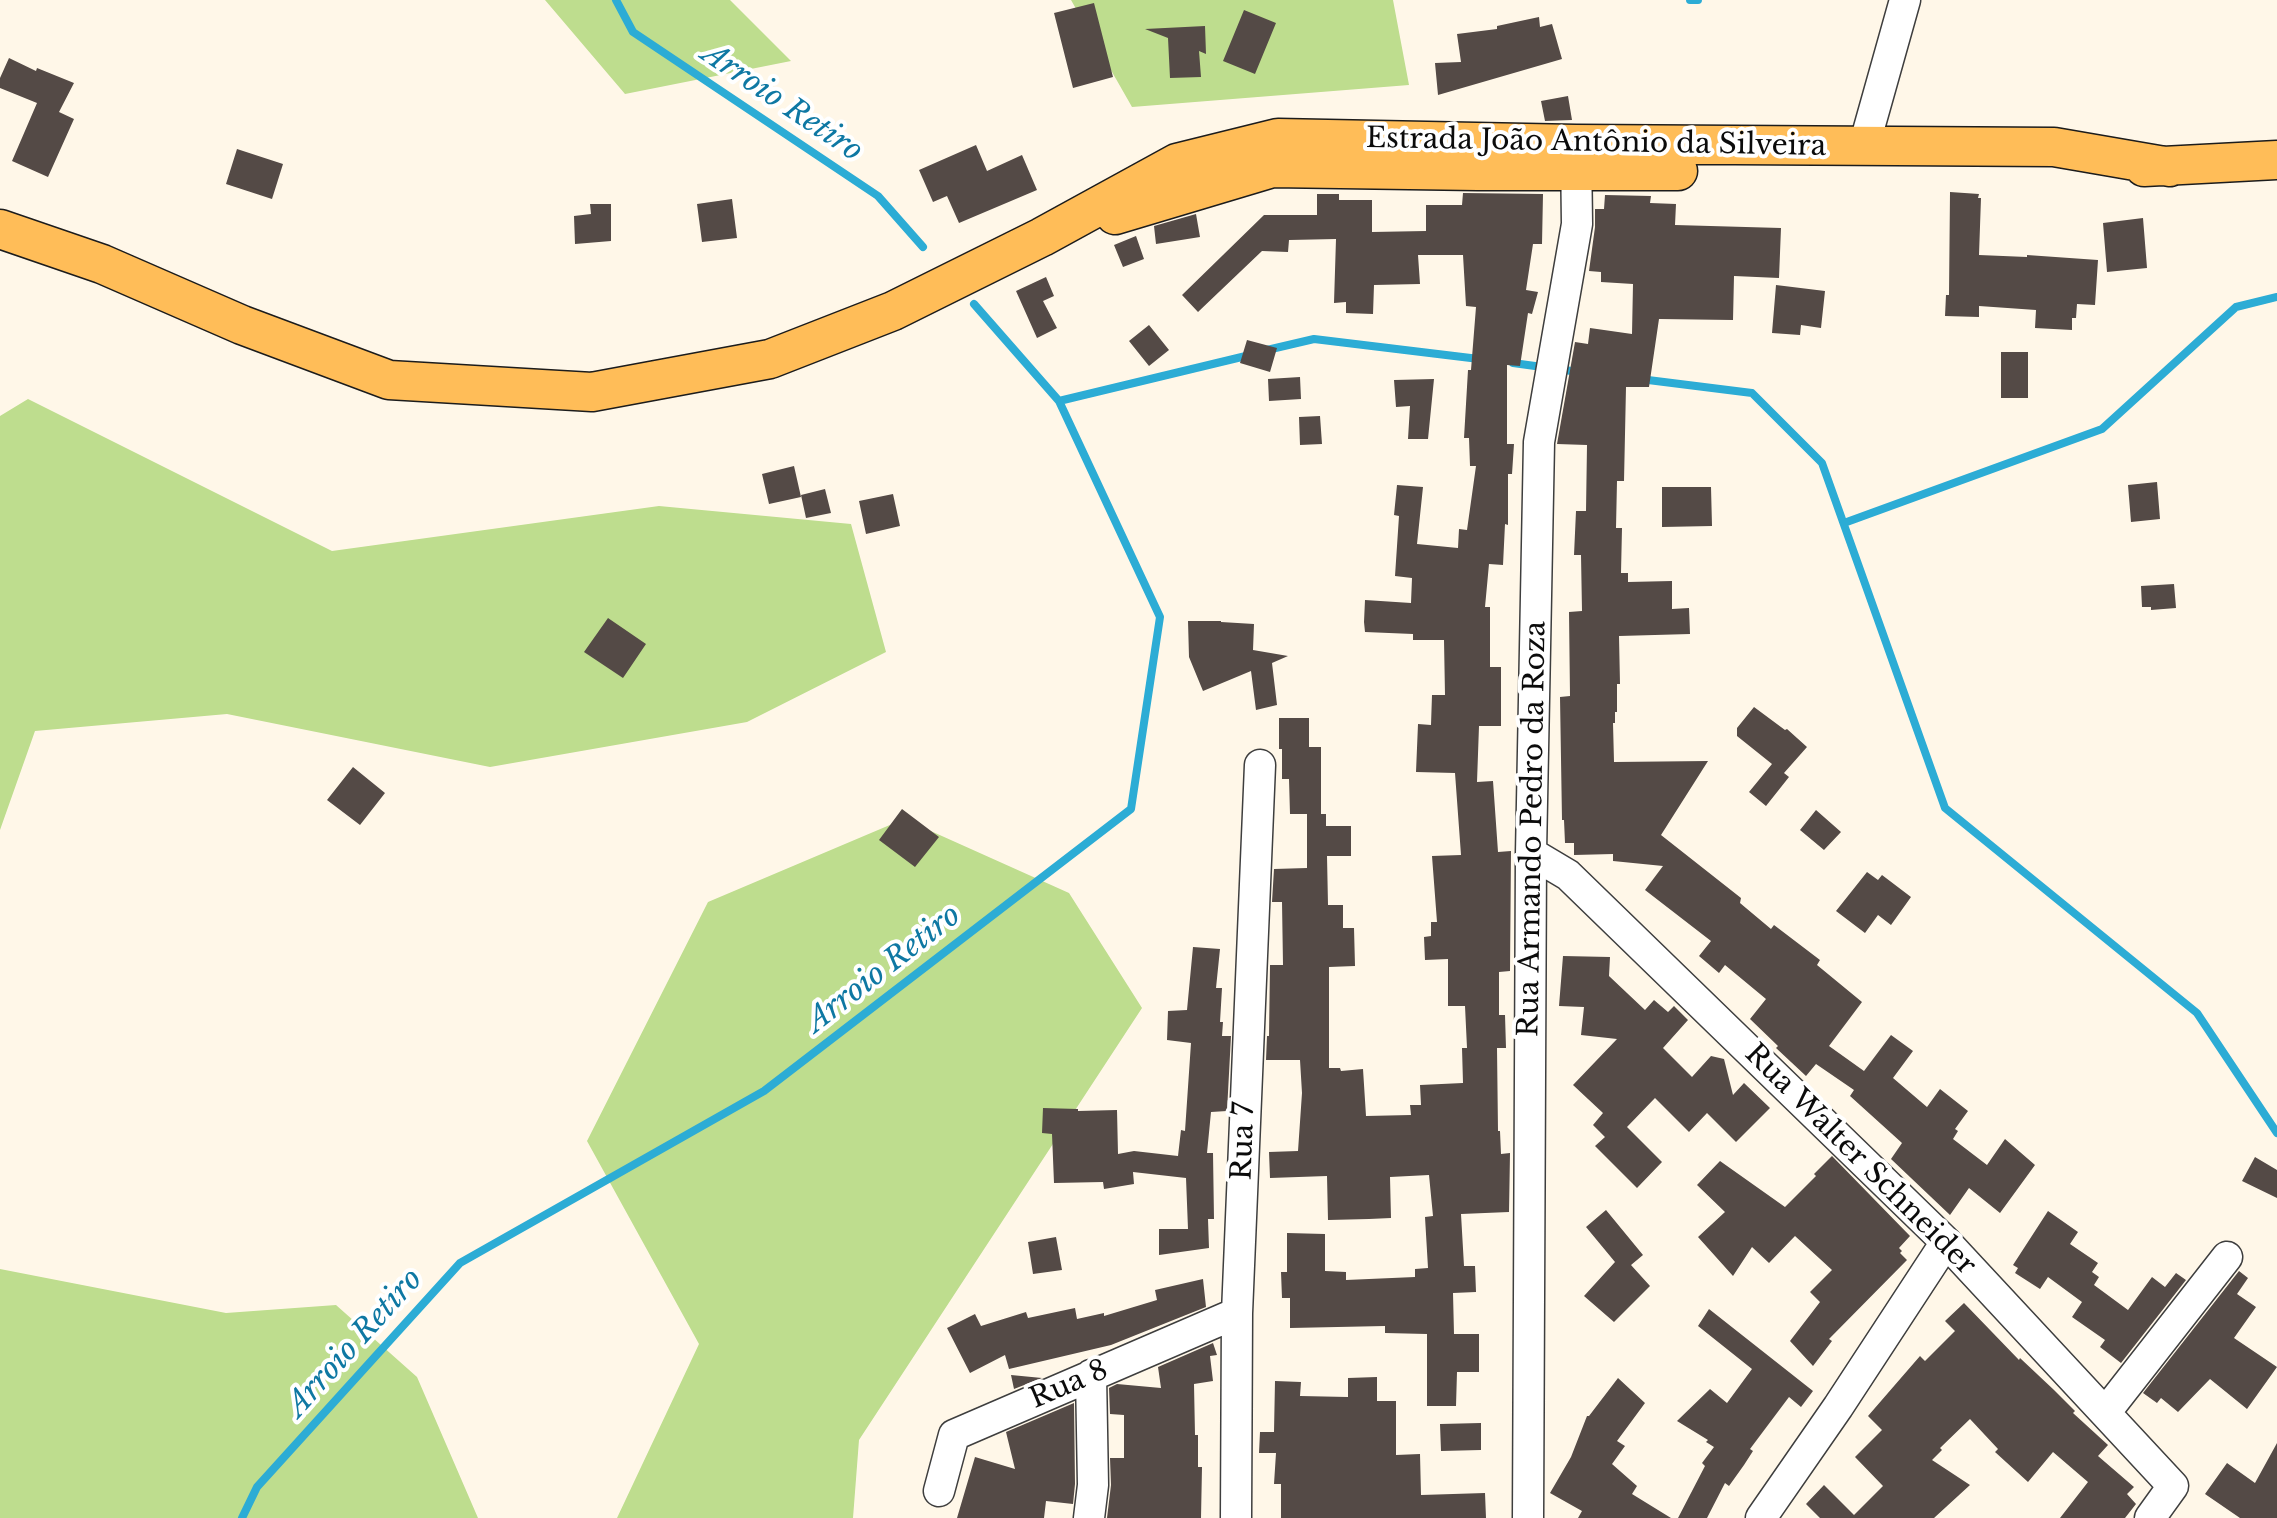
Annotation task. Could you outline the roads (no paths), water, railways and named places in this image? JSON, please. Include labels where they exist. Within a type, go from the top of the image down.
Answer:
[{"type":"main road","name":"Estrada João Antônio da Silveira","points":[[0,229],[102,264],[242,325],[389,380],[592,392],[770,359],[893,311],[1042,237],[1272,168],[1864,146],[2054,147],[2170,167]]},
{"type":"main road","name":"Estrada João Antônio da Silveira","points":[[1575,158],[2170,167],[2277,160]]},
{"type":"street","points":[[1864,146],[1905,0]]},
{"type":"street","name":"Rua Armando Pedro da Roza","points":[[1528,1518],[1531,853],[1539,442],[1577,224],[1575,158]]},
{"type":"street","name":"Rua 7","points":[[1236,1518],[1237,1313],[1260,765]]},
{"type":"street","name":"Rua Walter Schneider","points":[[1531,853],[1568,875],[1946,1242],[2173,1486],[2150,1518]]},
{"type":"street","points":[[1761,1518],[1946,1242]]},
{"type":"street","points":[[2105,1413],[2227,1257]]},
{"type":"street","name":"Rua 8","points":[[939,1491],[954,1435],[1237,1313]]},
{"type":"street","points":[[1089,1518],[1093,1485],[1091,1375]]},
{"type":"waterway","name":"Arroio Retiro","points":[[616,0],[633,32],[878,196],[923,247]]},
{"type":"waterway","points":[[1690,0],[1698,0]]},
{"type":"waterway","points":[[1844,523],[2102,429],[2236,307],[2277,297]]},
{"type":"waterway","name":"Arroio Retiro","points":[[242,1518],[257,1487],[460,1263],[764,1091],[1131,809],[1160,617],[1059,401],[974,304]]},
{"type":"waterway","points":[[1267,350],[1314,339],[1479,359]]},
{"type":"waterway","points":[[1059,401],[1250,355]]},
{"type":"waterway","points":[[1513,363],[1579,372]]},
{"type":"waterway","points":[[1640,379],[1752,393],[1822,463],[1945,808],[2197,1013],[2277,1133]]}]
